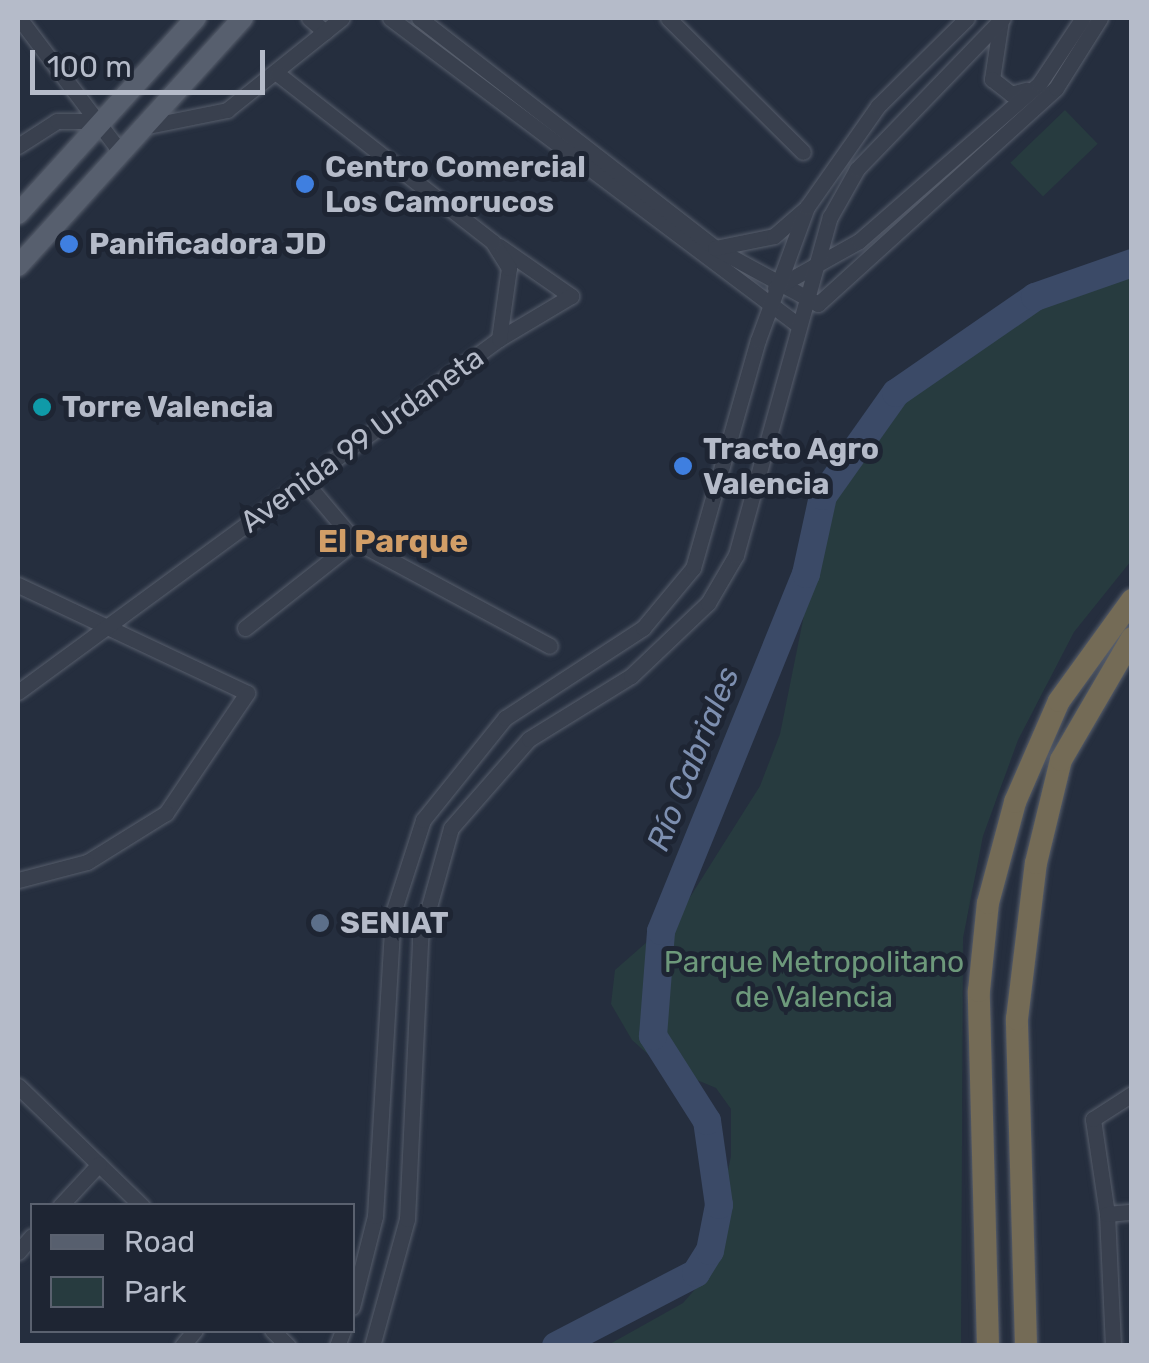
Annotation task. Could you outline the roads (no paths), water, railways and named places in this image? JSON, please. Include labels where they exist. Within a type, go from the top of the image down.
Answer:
[{"type":"highway","points":[[988,1346],[979,992],[988,903],[1015,802],[1059,701],[1132,600]]},
{"type":"highway","points":[[1026,1346],[1017,1019],[1036,863],[1061,760],[1132,638]]},
{"type":"main road","points":[[18,214],[196,18]]},
{"type":"main road","points":[[18,266],[243,18]]},
{"type":"street","points":[[19,18],[102,122],[121,153]]},
{"type":"street","points":[[308,18],[324,32]]},
{"type":"street","points":[[143,127],[227,110],[278,74],[342,18]]},
{"type":"street","points":[[390,18],[768,308],[797,324]]},
{"type":"street","points":[[420,18],[716,248],[775,288],[800,300],[826,302],[852,282],[902,218],[1056,88],[1100,18]]},
{"type":"street","points":[[668,18],[803,152]]},
{"type":"street","points":[[355,1296],[376,1216],[403,865],[441,790],[480,744],[532,698],[643,628],[693,568],[768,308],[807,208],[878,106],[967,18]]},
{"type":"street","points":[[775,288],[810,272],[859,241],[1039,84],[1083,18]]},
{"type":"street","points":[[1002,19],[992,79],[1011,94],[1039,84]]},
{"type":"street","points":[[372,1346],[407,1219],[420,939],[451,828],[530,739],[632,676],[708,604],[736,555],[800,300],[858,170],[1002,19]]},
{"type":"street","points":[[278,74],[493,242],[571,296],[499,339]]},
{"type":"street","points":[[18,146],[58,121],[102,122]]},
{"type":"street","points":[[716,248],[774,236],[807,208]]},
{"type":"street","name":"Avenida 99 Urdaneta","points":[[18,692],[499,339],[509,268],[493,242]]},
{"type":"street","points":[[306,484],[355,541],[550,646]]},
{"type":"street","points":[[245,628],[355,541]]},
{"type":"street","points":[[18,585],[242,689],[166,813],[87,862],[18,880]]},
{"type":"street","points":[[18,1086],[139,1203]]},
{"type":"street","points":[[1113,1346],[1107,1214],[1093,1120],[1132,1094]]},
{"type":"street","points":[[63,1203],[99,1164]]},
{"type":"street","points":[[1107,1214],[1132,1212]]},
{"type":"waterway","name":"Río Cabriales","points":[[556,1346],[696,1273],[710,1251],[719,1205],[707,1121],[653,1036],[661,931],[806,574],[823,496],[896,393],[1035,297],[1132,263]]},
{"type":"place","name":"Centro Comercial Los Camorucos","points":[[305,184]]},
{"type":"place","name":"Panificadora JD","points":[[69,244]]},
{"type":"place","name":"Torre Valencia","points":[[42,407]]},
{"type":"place","name":"Tracto Agro Valencia","points":[[683,466]]},
{"type":"place","name":"SENIAT","points":[[320,923]]},
{"type":"district","name":"El Parque","points":[[393,541]]},
{"type":"park label","name":"Parque Metropolitano de Valencia","points":[[814,979]]}]
